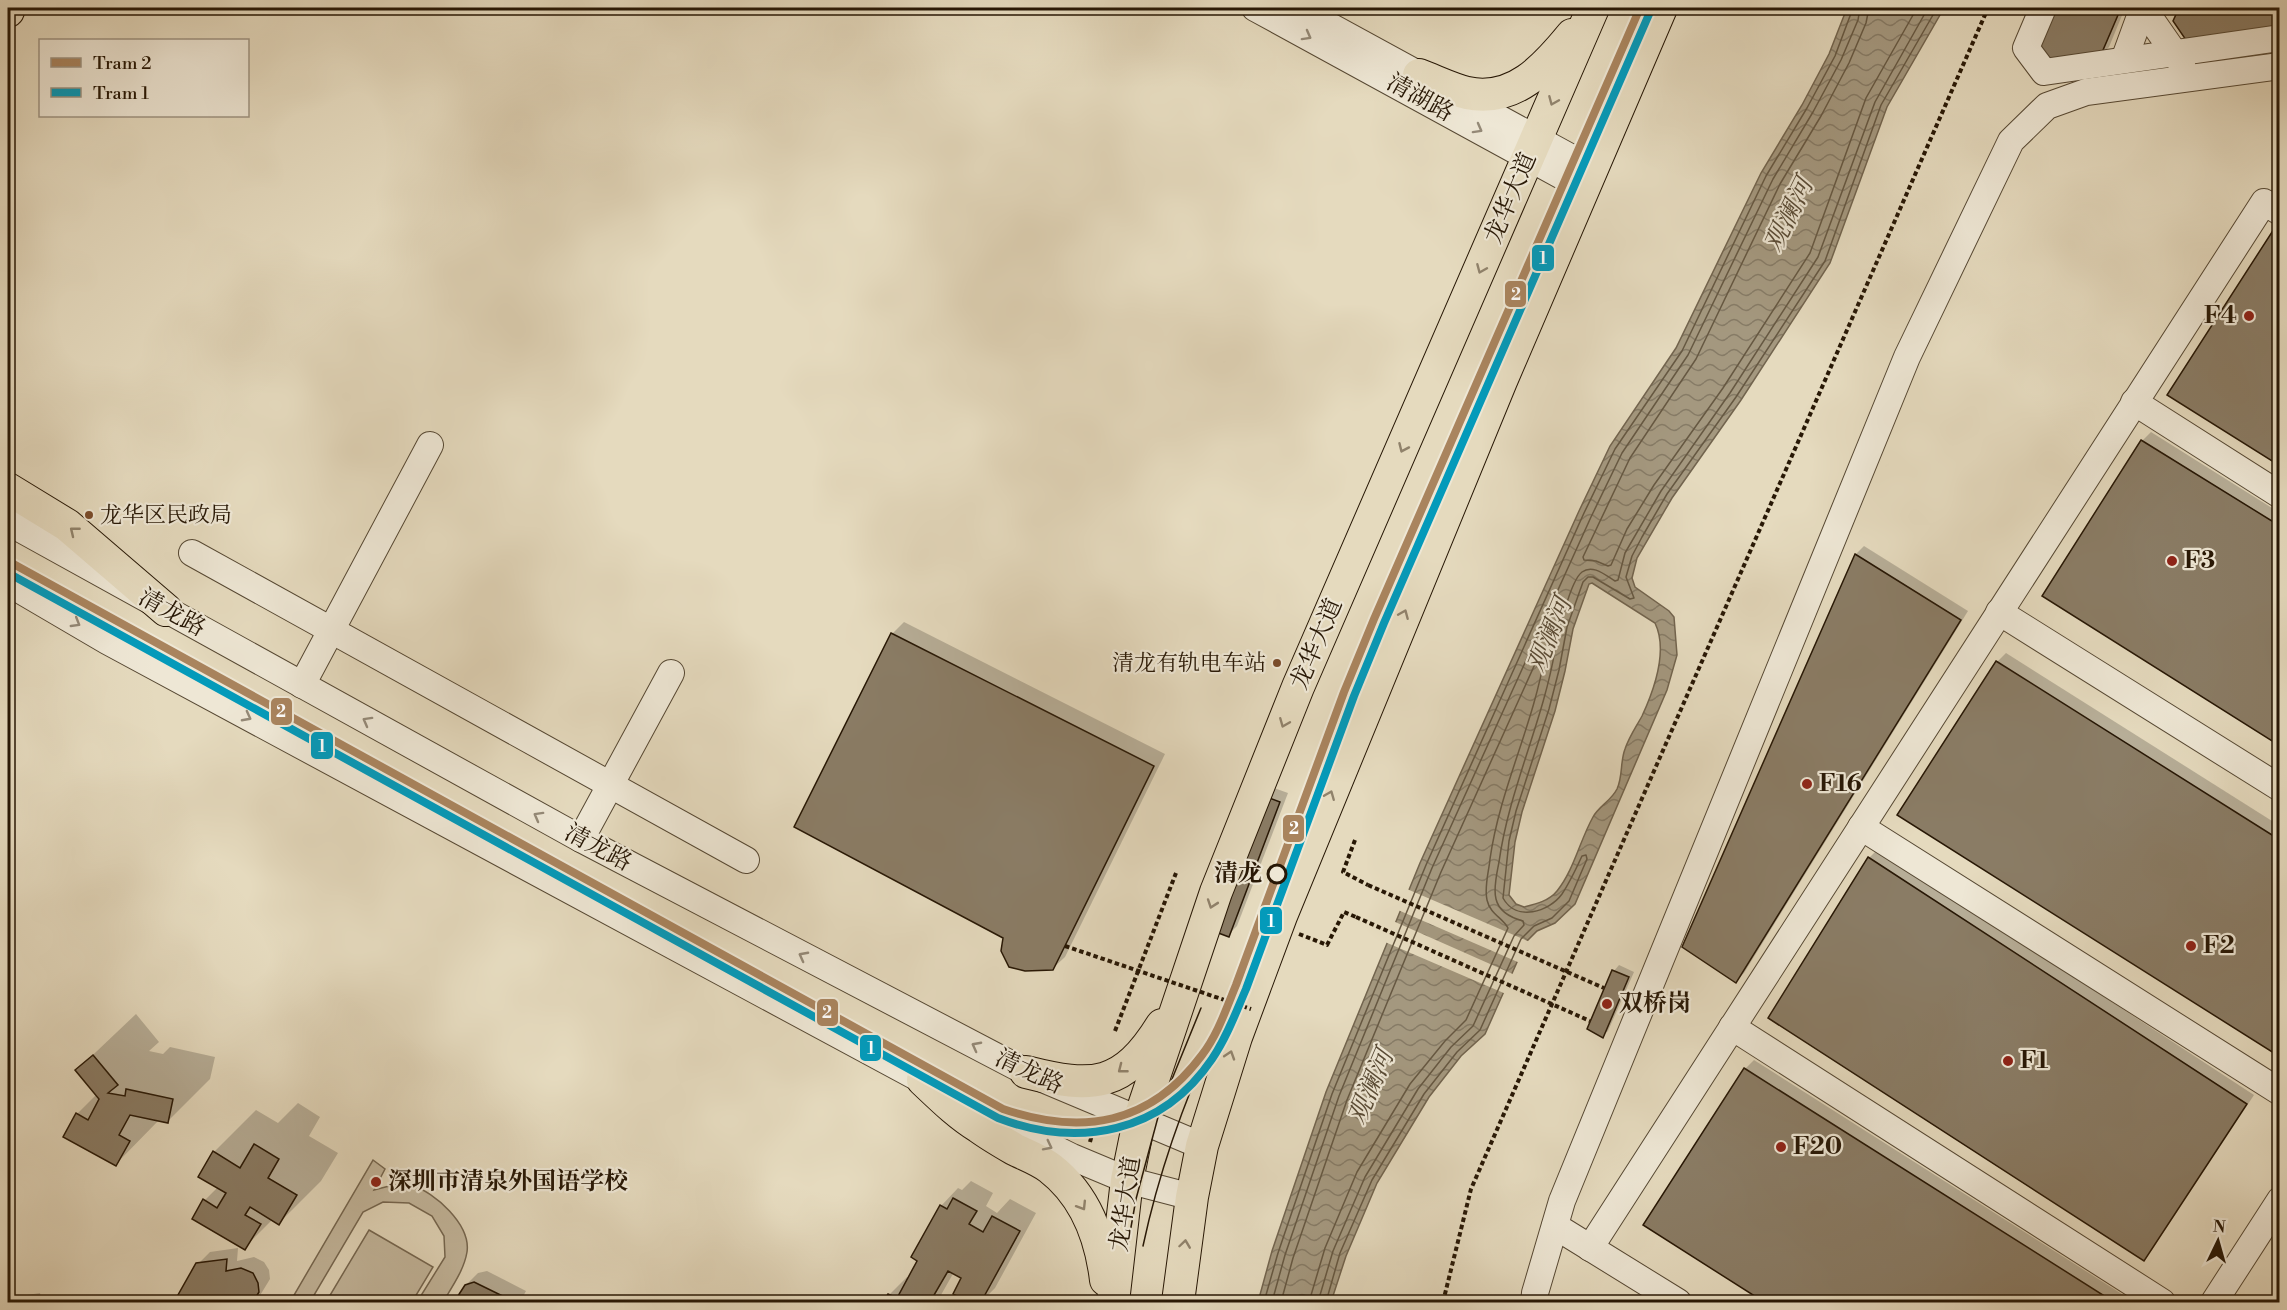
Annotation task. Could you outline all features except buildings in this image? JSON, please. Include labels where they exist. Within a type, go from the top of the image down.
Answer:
[{"type":"main road","name":"龙华大道","points":[[1111,1302],[1127,1180],[1139,1121],[1216,892],[1298,687],[1593,8]]},
{"type":"main road","points":[[1419,75],[1469,93],[1491,94],[1520,86],[1538,74],[1593,8]]},
{"type":"main road","points":[[1178,1302],[1192,1197],[1202,1146],[1236,1037],[1281,916],[1496,392],[1661,8]]},
{"type":"main road","points":[[8,489],[68,525],[166,610]]},
{"type":"main road","points":[[1026,1072],[1077,1083],[1089,1083],[1116,1075],[1155,1036],[1182,990]]},
{"type":"main road","points":[[923,1080],[961,1116],[1050,1168],[1073,1192],[1086,1210],[1099,1241],[1111,1302]]},
{"type":"street","name":"清湖路","points":[[1255,8],[1588,178]]},
{"type":"street","name":"清湖路","points":[[1297,8],[1419,75],[1533,149]]},
{"type":"street","points":[[2043,8],[2026,48],[2044,72],[2280,38]]},
{"type":"street","points":[[2124,60],[2143,8]]},
{"type":"street","points":[[2143,8],[2192,78]]},
{"type":"street","points":[[1538,1299],[1562,1201],[1907,357],[2011,141],[2047,106],[2086,92],[2280,66]]},
{"type":"street","points":[[1590,1248],[2264,202],[2279,211]]},
{"type":"street","points":[[2134,402],[2280,495]]},
{"type":"street","points":[[302,685],[430,445]]},
{"type":"street","name":"清龙路","points":[[8,522],[581,840],[1026,1072],[1202,1146]]},
{"type":"street","points":[[192,553],[746,860]]},
{"type":"street","points":[[8,583],[107,641],[923,1080],[1072,1157],[1127,1180],[1192,1197]]},
{"type":"street","points":[[1999,612],[2280,788]]},
{"type":"street","points":[[581,840],[671,672]]},
{"type":"street","points":[[1861,827],[2280,1092]]},
{"type":"street","points":[[1732,1026],[2162,1302]]},
{"type":"street","points":[[2214,1302],[2280,1200]]},
{"type":"street","points":[[1555,1226],[1678,1302]]},
{"type":"path","points":[[1443,1302],[1471,1189],[1988,8]]},
{"type":"path","points":[[1355,840],[1343,872],[1604,988]]},
{"type":"path","points":[[1115,1031],[1176,873]]},
{"type":"path","points":[[1296,933],[1327,945],[1344,912],[1590,1021]]},
{"type":"path","points":[[1065,946],[1251,1009]]},
{"type":"shaded area","points":[[373,1160],[385,1169],[374,1190],[397,1184],[411,1185],[440,1202],[457,1221],[467,1242],[467,1252],[454,1284],[443,1302],[417,1302],[445,1257],[444,1236],[432,1216],[409,1203],[383,1202],[363,1212],[310,1302],[290,1302]]},
{"type":"shaded area","points":[[369,1230],[433,1267],[412,1302],[326,1302]]},
{"type":"water","name":"观澜河","points":[[1847,8],[1944,8],[1887,107],[1830,263],[1741,400],[1672,498],[1637,558],[1632,578],[1635,587],[1674,617],[1677,655],[1667,690],[1575,904],[1555,923],[1537,931],[1526,942],[1485,1034],[1461,1056],[1429,1097],[1377,1183],[1346,1256],[1331,1302],[1258,1302],[1272,1251],[1326,1092],[1420,863],[1579,511],[1610,446],[1676,348],[1761,173],[1802,105],[1829,54]],"holes":[[[1592,583],[1655,623],[1660,645],[1658,670],[1647,706],[1625,749],[1617,789],[1593,817],[1568,874],[1557,891],[1538,903],[1524,907],[1516,904],[1509,895],[1515,842],[1522,812],[1555,711],[1573,629],[1589,584]]]},
{"type":"pier","points":[[1407,889],[1530,942],[1520,963],[1398,910]]},
{"type":"pier","points":[[1393,921],[1515,975],[1506,994],[1385,942]]},
{"type":"tram line","name":"2","points":[[8,561],[1003,1109],[1060,1122],[1087,1122],[1113,1118],[1137,1110],[1160,1097],[1182,1079],[1208,1047],[1217,1030],[1236,985],[1344,692],[1374,619],[1640,8]]},
{"type":"tram line","name":"1","points":[[8,573],[998,1118],[1028,1127],[1059,1132],[1088,1132],[1117,1128],[1144,1118],[1169,1104],[1192,1084],[1212,1059],[1227,1033],[1246,989],[1354,696],[1384,623],[1650,12]]},
{"type":"tram line","points":[[1128,1244],[1136,1199],[1161,1106],[1201,1008]]},
{"type":"tram line","points":[[1143,1246],[1174,1137],[1193,1084],[1216,1031]]},
{"type":"place","name":"F4","points":[[2249,316]]},
{"type":"place","name":"龙华区民政局","points":[[89,515]]},
{"type":"place","name":"F3","points":[[2172,561]]},
{"type":"place","name":"清龙有轨电车站","points":[[1277,663]]},
{"type":"place","name":"F16","points":[[1807,784]]},
{"type":"place","name":"清龙","points":[[1277,874]]},
{"type":"place","name":"F2","points":[[2191,946]]},
{"type":"place","name":"双桥岗","points":[[1607,1004]]},
{"type":"place","name":"F1","points":[[2008,1061]]},
{"type":"place","name":"F20","points":[[1781,1147]]},
{"type":"place","name":"深圳市清泉外国语学校","points":[[376,1182]]}]
